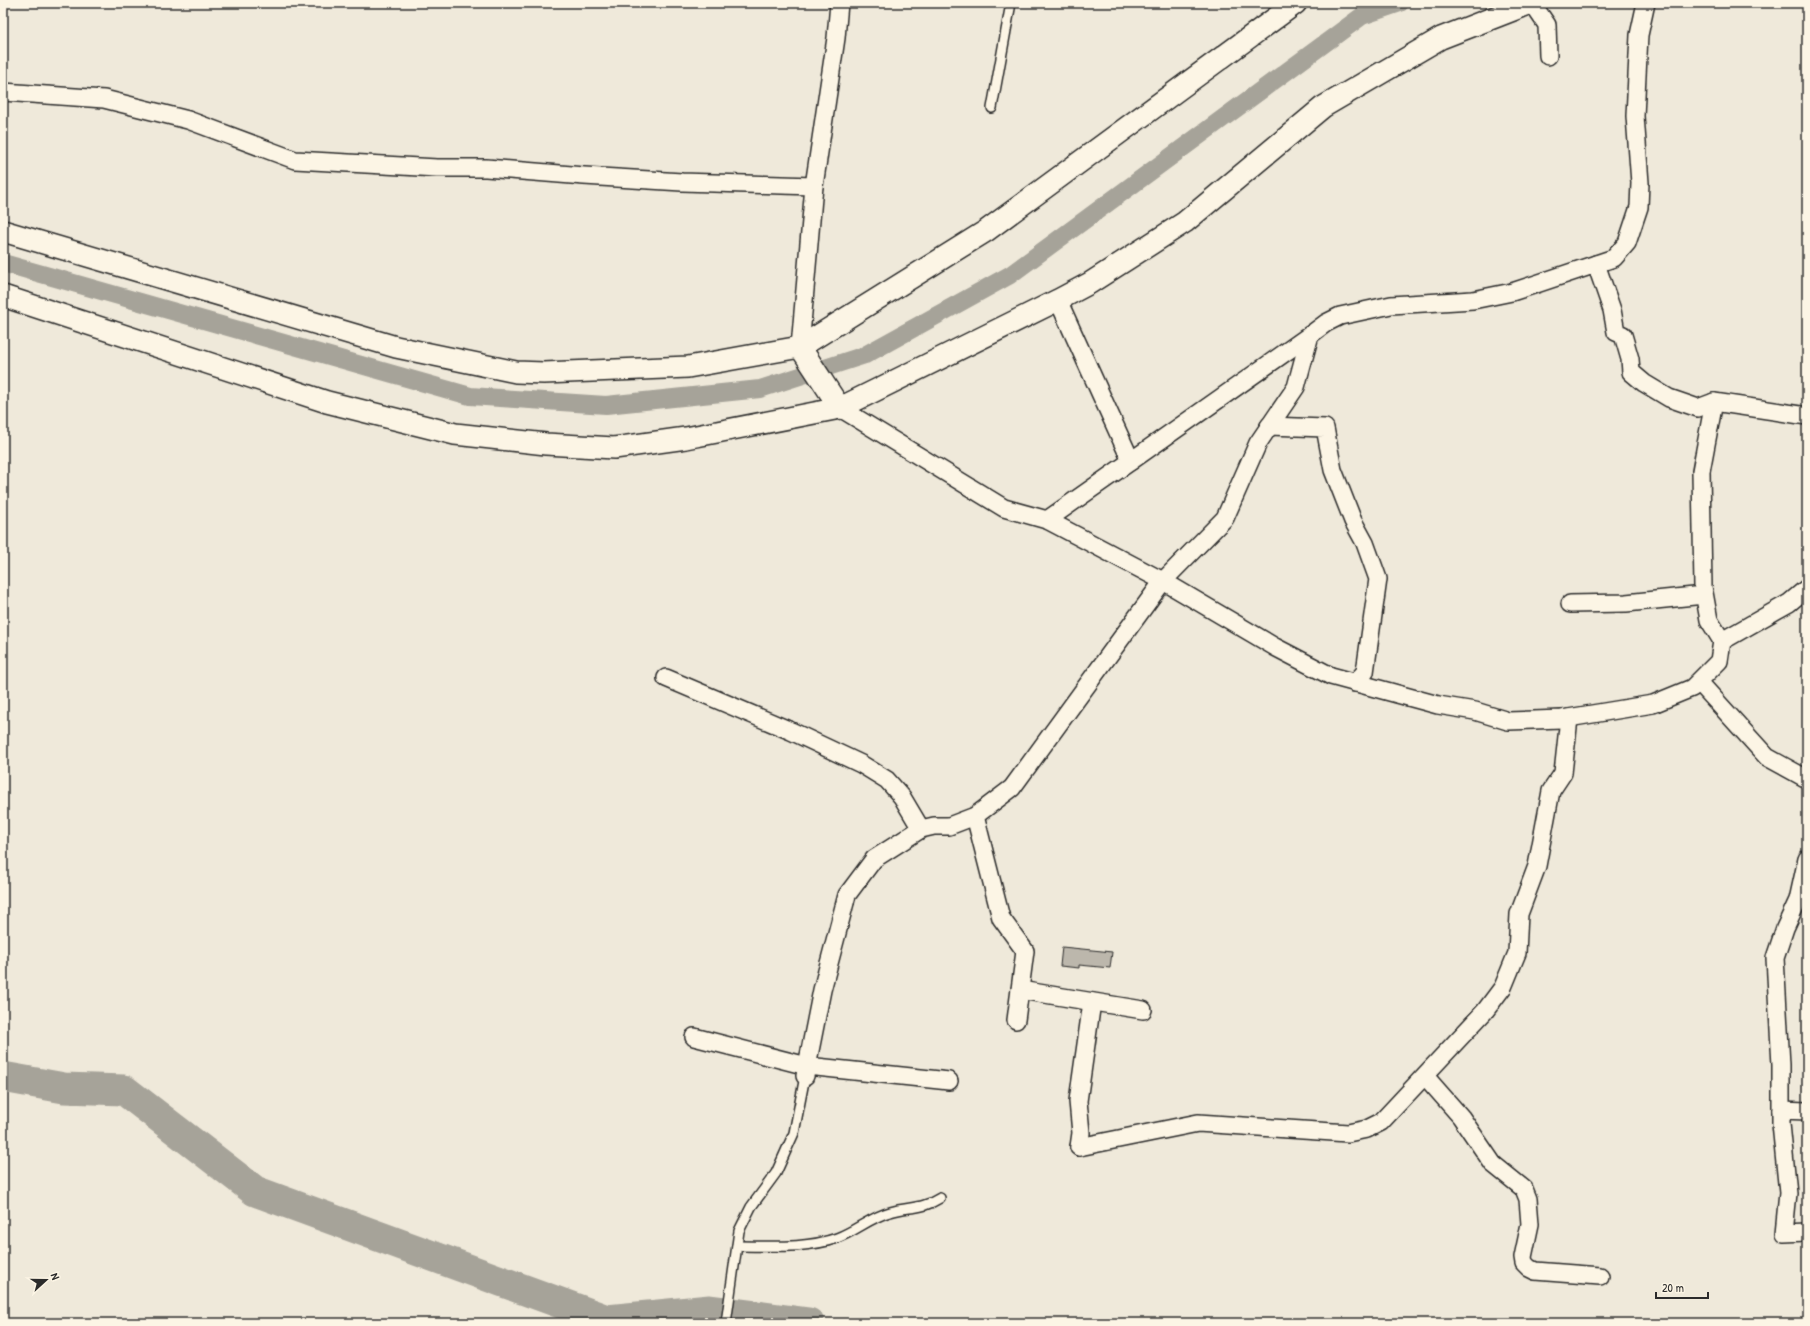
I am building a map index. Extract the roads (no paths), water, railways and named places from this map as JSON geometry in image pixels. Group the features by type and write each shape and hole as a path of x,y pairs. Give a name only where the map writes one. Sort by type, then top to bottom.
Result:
{"street":[{"path":"839,3 836,38 814,186 804,354 840,408 1004,508 1047,520 1163,581 1275,647 1324,673 1355,683 1438,705 1475,711 1508,721 1569,718 1653,704 1692,688 1719,661 1722,641 1709,620 1704,596 1701,532 1701,471 1714,402"},
{"path":"3,231 396,347 516,372 544,374 688,367 804,354 986,230 1296,3"},
{"path":"3,296 328,402 455,434 546,444 614,448 702,435 840,408 1090,283 1185,222 1323,107 1441,38 1532,3 1547,25 1548,56"},
{"path":"1047,520 1326,323 1340,316 1391,305 1472,300 1499,295 1614,258 1627,243 1639,207 1640,183 1635,116 1639,35 1646,3"},
{"path":"3,92 104,99 188,120 295,160 437,168 486,168 682,182 814,186"},
{"path":"1596,264 1612,310 1616,332 1623,335 1625,341 1630,360 1630,372 1644,383 1669,398 1698,408 1714,402 1807,416"},
{"path":"1058,300 1131,461"},
{"path":"806,1071 822,990 847,895 874,859 920,830 934,826 948,826 975,816 1012,788 1163,581 1225,518 1258,443 1296,387 1310,335"},
{"path":"1269,426 1325,428 1333,470 1352,521 1365,544 1378,579 1365,672 1355,683"},
{"path":"1722,641 1788,603 1807,588"},
{"path":"1570,604 1626,603 1704,596"},
{"path":"666,678 791,731 861,764 887,780 902,797 920,830"},
{"path":"1699,682 1767,757 1807,779"},
{"path":"1092,1002 1078,1101 1081,1133 1079,1147 1198,1123 1348,1133 1367,1129 1382,1122 1485,1011 1503,987 1517,953 1519,914 1537,866 1551,791 1563,773 1569,718"},
{"path":"975,816 1001,918 1025,951 1016,1020"},
{"path":"1807,859 1798,900 1785,928 1775,958 1781,1065 1781,1124 1788,1193 1784,1233 1807,1232"},
{"path":"1020,990 1143,1010"},
{"path":"694,1037 806,1071 949,1081"},
{"path":"1424,1076 1461,1117 1493,1164 1524,1189 1528,1199 1530,1224 1523,1256 1524,1263 1535,1271 1600,1276"},
{"path":"1781,1110 1807,1111"}],"lane":[{"path":"992,108 1011,3"},
{"path":"726,1323 739,1231 751,1207 776,1173 794,1134 806,1071"},
{"path":"737,1246 798,1246 831,1239 890,1212 922,1207 940,1198"}],"waterway":[{"path":"3,263 470,396 606,405 760,389 865,355 1010,275 1362,16 1400,3"},
{"path":"3,1077 64,1088 124,1090 255,1191 607,1320 710,1310 809,1323"}]}
